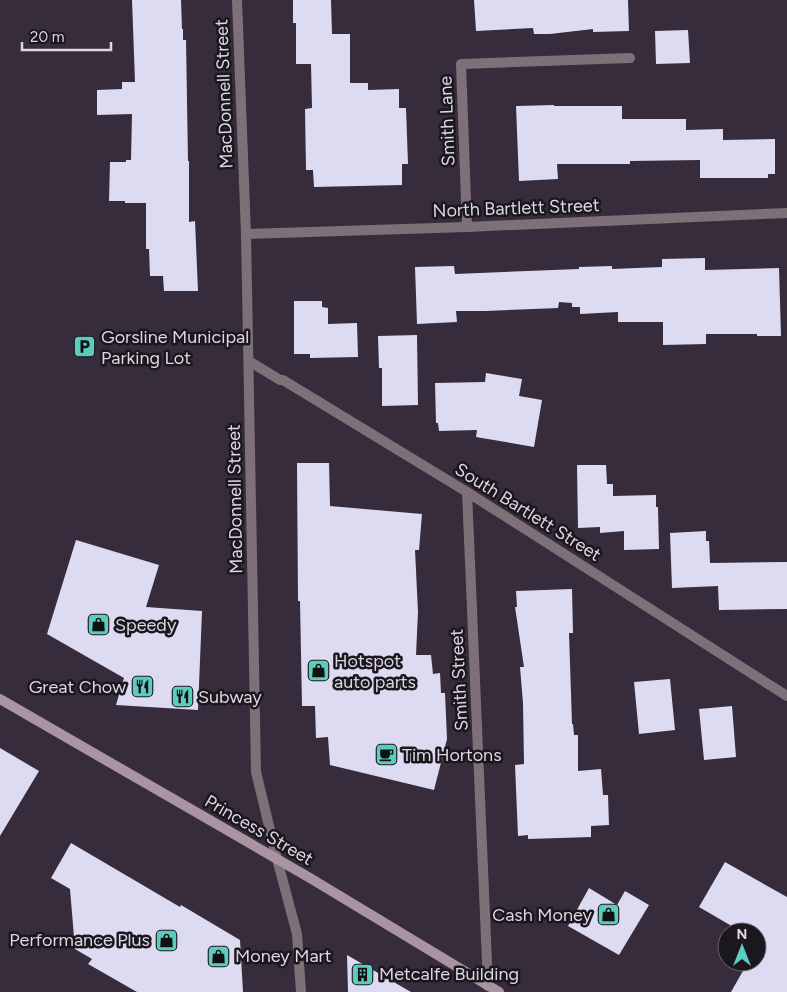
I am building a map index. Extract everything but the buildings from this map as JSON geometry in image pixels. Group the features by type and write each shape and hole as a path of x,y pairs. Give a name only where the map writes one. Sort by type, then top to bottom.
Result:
{"main road":[{"name":"Princess Street","path":"0,699 277,859 499,992"}],"street":[{"name":"MacDonnell Street","path":"237,0 246,234 256,772 296,934 301,992"},
{"name":"Smith Lane","path":"467,227 461,64 630,58"},
{"name":"North Bartlett Street","path":"246,234 467,227 787,213"},
{"name":"South Bartlett Street","path":"249,361 467,492 787,696"},
{"name":"Smith Street","path":"467,492 488,986"}],"place":[{"name":"Gorsline Municipal Parking Lot","path":"85,347"},
{"name":"Speedy","path":"99,625"},
{"name":"Hotspot auto parts","path":"318,671"},
{"name":"Great Chow","path":"142,687"},
{"name":"Subway","path":"182,697"},
{"name":"Tim Hortons","path":"386,755"},
{"name":"Cash Money","path":"608,915"},
{"name":"Performance Plus","path":"166,940"},
{"name":"Money Mart","path":"219,956"},
{"name":"Metcalfe Building","path":"363,974"}]}
